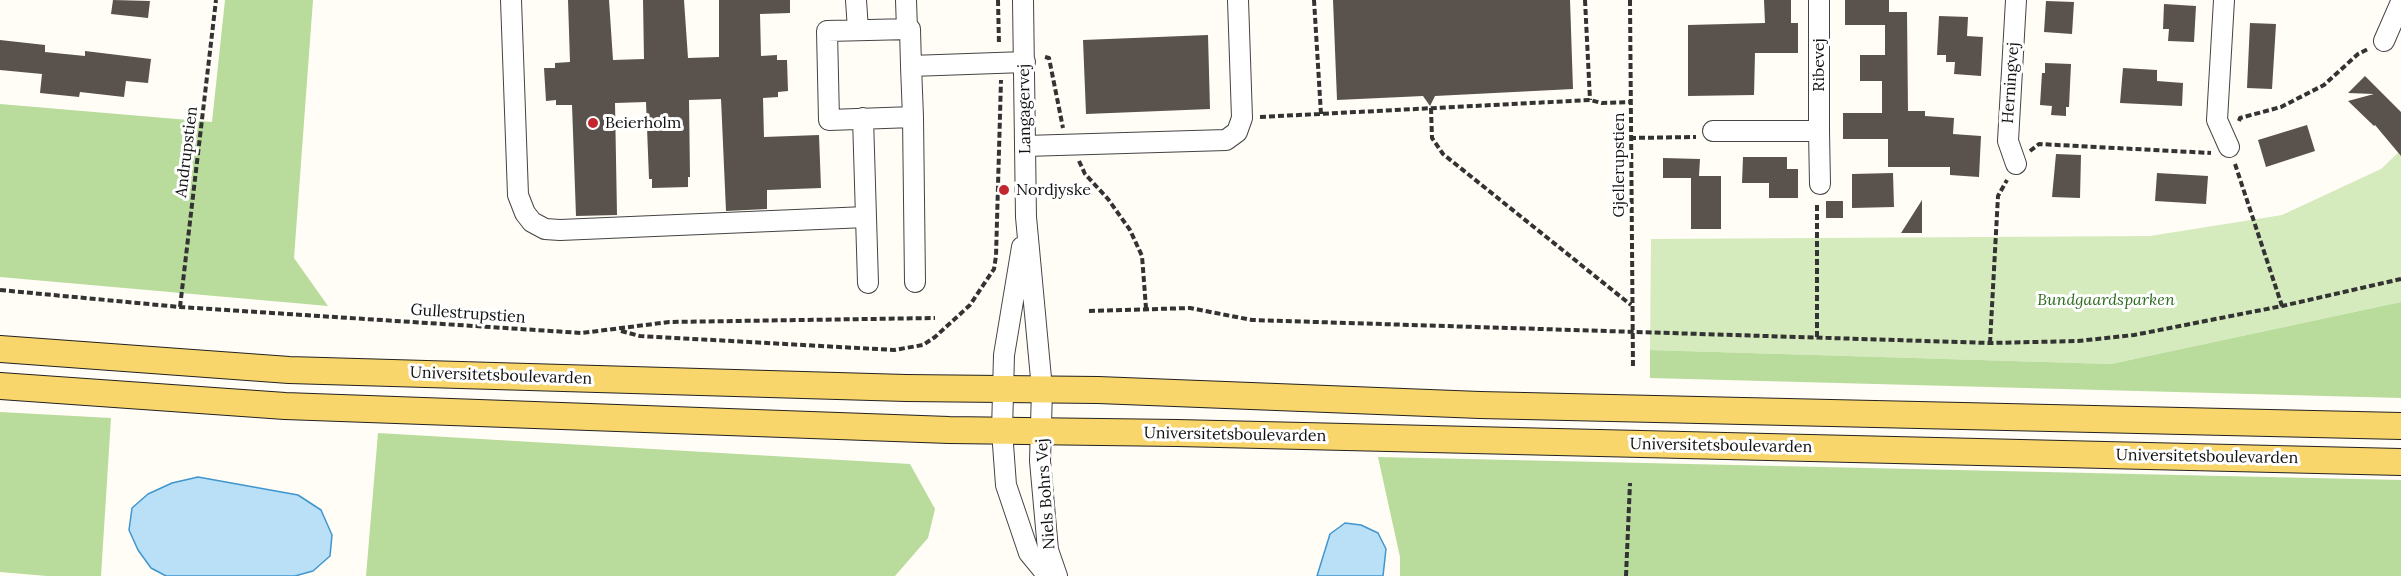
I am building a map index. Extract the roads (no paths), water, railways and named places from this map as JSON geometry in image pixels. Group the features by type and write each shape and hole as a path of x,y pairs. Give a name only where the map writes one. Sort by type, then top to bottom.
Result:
{"main road":[{"name":"Universitetsboulevarden","path":"0,349 289,370 906,388 1003,411"},
{"path":"0,387 285,406 1003,411 1480,405 2401,426"},
{"path":"1003,411 1042,410"},
{"name":"Universitetsboulevarden","path":"1042,410 2401,462"}],"street":[{"path":"511,0 519,195 525,213 532,222 545,229 560,230 866,217"},
{"path":"856,0 858,30"},
{"path":"906,0 912,66 915,282"},
{"name":"Langagervej","path":"1023,0 1026,217 1042,410"},
{"path":"1025,146 1226,140 1237,132 1242,118 1238,0"},
{"name":"Ribevej","path":"1819,0 1820,184"},
{"name":"Herningvej","path":"2016,0 2008,141 2016,164"},
{"path":"2224,0 2217,120 2229,147"},
{"path":"2384,40 2401,2"},
{"path":"907,28 827,31 830,120 913,117"},
{"path":"912,66 1024,62"},
{"path":"863,118 868,283"},
{"path":"1713,131 1820,131"},
{"name":"Langagervej","path":"1003,411 1004,356 1026,217"},
{"name":"Niels Bohrs Vej","path":"1042,410 1040,461 1048,550 1057,576"},
{"name":"Niels Bohrs Vej","path":"1003,411 1006,485 1029,553 1048,576"}],"water":[{"path":"198,477 298,495 321,510 332,535 330,556 313,571 295,576 166,576 151,568 138,550 129,530 132,508 148,494 172,483"},
{"path":"1345,523 1361,525 1378,533 1386,549 1383,576 1317,576 1330,534"}],"place":[{"name":"Beierholm","path":"593,123"},
{"name":"Nordjyske","path":"1004,190"}],"park label":[{"name":"Bundgaardsparken","path":"2106,300"}]}
